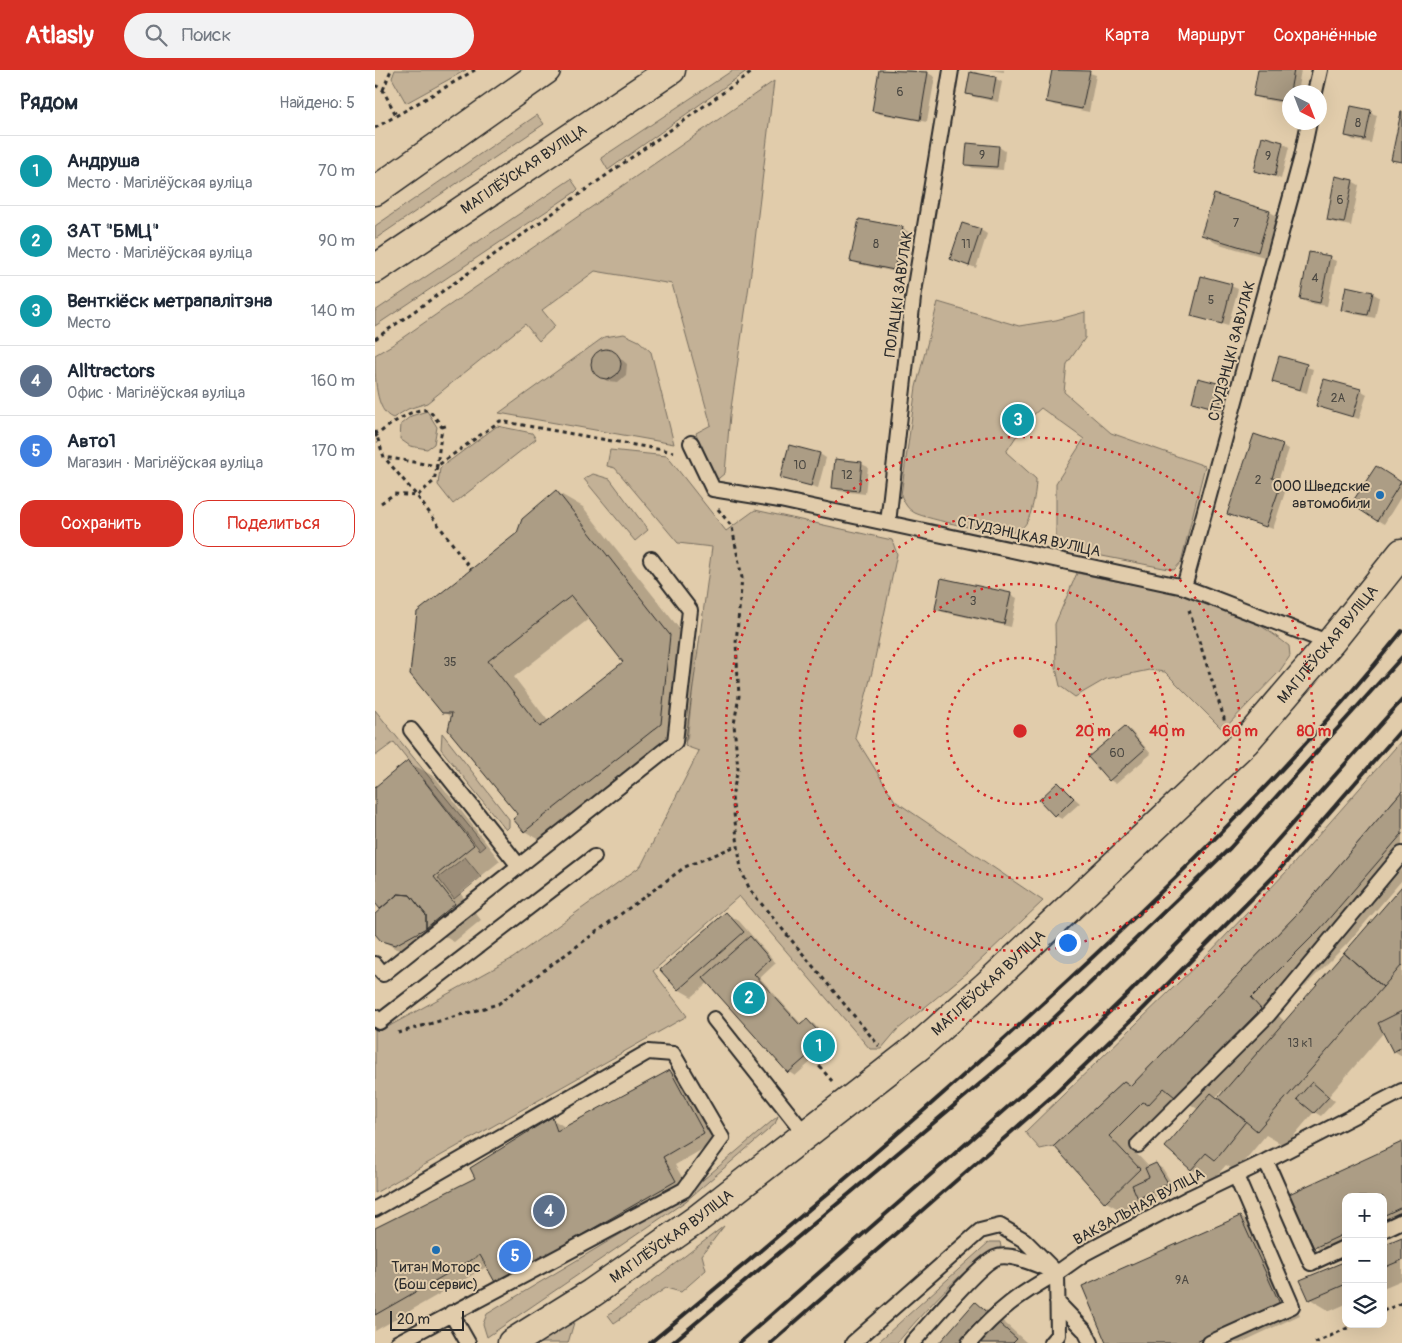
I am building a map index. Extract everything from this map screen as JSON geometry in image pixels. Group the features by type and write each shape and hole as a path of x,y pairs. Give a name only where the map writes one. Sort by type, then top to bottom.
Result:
{"street":[{"path":"375,191 546,70"},
{"name":"МАГІЛЁЎСКАЯ ВУЛІЦА","path":"375,269 671,70"},
{"name":"МАГІЛЁЎСКАЯ ВУЛІЦА","path":"512,1343 592,1293 696,1220 918,1047 986,986 1246,741 1330,643 1402,553"}],"lane":[{"name":"ПОЛАЦКІ ЗАВУЛАК","path":"887,523 913,298 951,70"},
{"path":"1316,85 1319,70"},
{"name":"СТУДЭНЦКІ ЗАВУЛАК","path":"1184,587 1302,156 1307,130"},
{"name":"СТУДЭНЦКАЯ ВУЛІЦА","path":"691,443 713,489 780,500 1184,587 1330,643"},
{"path":"375,964 383,974 675,742 690,610 651,559"},
{"path":"411,730 519,866"},
{"path":"1138,1145 1268,1015 1402,854"},
{"path":"375,1017 379,1022 594,857"},
{"path":"714,1019 805,1134"},
{"path":"375,1210 648,1052 673,1054 722,1138 684,1190 397,1343"},
{"name":"ВАКЗАЛЬНАЯ ВУЛІЦА","path":"969,1343 992,1317 1017,1296 1057,1273 1085,1253 1191,1197 1402,1093"},
{"path":"1266,1161 1311,1263 1342,1249"},
{"path":"1210,1343 1292,1306 1236,1176"},
{"path":"1387,1228 1402,1221"},
{"path":"853,1343 980,1231 1000,1226 1024,1240 1057,1273 1058,1335 1051,1343"},
{"path":"912,1343 978,1272 995,1258 1013,1257 1057,1273"},
{"path":"1057,1302 1085,1331 1091,1343"},
{"path":"451,1313 468,1343"}],"path":[{"path":"383,90 391,70"},
{"path":"375,128 475,70"},
{"path":"375,339 755,70"},
{"path":"375,85 383,90 396,115"},
{"path":"381,504 394,494 417,496 435,481 442,427 429,410 424,409 408,413 376,434 384,458 417,496 471,569"},
{"path":"384,458 437,466 500,421 675,452 677,457"},
{"path":"442,427 449,425"},
{"path":"715,505 732,527 742,578 736,643 739,696 734,724 738,769 732,797 736,846 741,870 750,890 881,1049"},
{"path":"1184,587 1189,610 1224,718 1224,727"},
{"path":"394,1034 498,1004 685,867 736,846"},
{"path":"814,1060 835,1084"},
{"path":"1387,1310 1402,1303"},
{"path":"1315,1343 1347,1328"}],"shaded area":[{"path":"395,70 466,70 406,103 392,78"},
{"path":"733,70 748,70 608,170 601,158"},
{"path":"774,81 752,265 730,415 725,473 713,483 696,433 711,425 672,284 595,271 542,310 555,326 539,341 525,324 427,403 408,409 393,418 387,414 379,401 377,392 375,355"},
{"path":"537,115 544,124 375,239 375,226"},
{"path":"571,179 578,189 575,192 375,326 375,311"},
{"path":"938,302 1019,326 1056,320 1085,312 1085,338 1067,364 1064,392 1111,433 1205,466 1181,562 1174,570 1066,549 1056,541 1056,483 1084,439 1041,408 1031,417 1023,411 1013,410 1008,418 1021,429 1006,452 1036,479 1029,518 1022,528 1009,533 976,529 922,516 908,507 901,495 916,387"},
{"path":"624,334 639,341 651,352 674,444 499,413 604,337"},
{"path":"427,411 437,427 434,444 427,449 410,446 400,439 401,424 411,416"},
{"path":"497,426 532,433 536,439 453,504 438,485 440,468"},
{"path":"610,450 667,456 726,531 755,510 892,540 897,554 872,672 855,737 895,801 1043,901 968,972 897,1030 881,1049 870,1049 739,896 653,971 687,1016 375,1193 375,1027 384,1029 513,958 641,866 699,751 685,746 712,547 678,543 615,468 607,466"},
{"path":"593,474 610,479 648,530 635,541 584,479"},
{"path":"1077,573 1174,593 1230,610 1261,626 1289,646 1290,656 1279,672 1223,730 1165,672 1149,670 1106,679 1075,697 1060,686 1056,668 1055,624"},
{"path":"375,710 485,846 480,850 394,742 375,756"},
{"path":"442,733 509,819 509,827 506,830 441,749"},
{"path":"1402,740 1402,791 1299,912 1131,1086 1124,1081 1054,1146 1040,1149 1025,1132 1210,952 1288,870"},
{"path":"465,857 481,877 454,899 438,878"},
{"path":"778,1116 775,1124 686,1201 487,1337 483,1324 487,1314 684,1196"},
{"path":"724,1226 702,1255 706,1270 681,1292 666,1288 614,1323 608,1315"},
{"path":"989,1242 1000,1242 1001,1247 988,1254 960,1276 897,1343 877,1343"},
{"path":"575,1319 568,1343 538,1343"}],"building":[{"path":"879,70 928,72 920,120 872,111"},
{"path":"1052,70 1090,71 1082,109 1046,102"},
{"path":"1258,70 1294,70 1291,85 1282,85 1282,101 1253,96"},
{"path":"970,72 996,77 992,99 966,94"},
{"path":"1351,106 1371,110 1365,140 1345,136"},
{"path":"1402,112 1402,162 1391,160"},
{"path":"1262,136 1283,142 1275,176 1254,171"},
{"path":"967,143 999,146 997,167 965,165"},
{"path":"1335,176 1353,180 1344,223 1327,220"},
{"path":"1214,194 1270,211 1258,252 1201,235"},
{"path":"859,219 903,227 894,270 850,261"},
{"path":"962,223 981,229 969,266 950,259"},
{"path":"1309,252 1330,256 1320,303 1300,299"},
{"path":"1201,276 1232,284 1222,324 1191,316"},
{"path":"1346,286 1373,292 1368,315 1341,310"},
{"path":"606,349 612,350 620,358 620,370 612,378 606,379 600,378 592,370 591,364 592,358 600,350"},
{"path":"1279,356 1307,364 1300,390 1272,382"},
{"path":"1198,378 1225,385 1218,409 1192,402"},
{"path":"1324,379 1361,389 1353,417 1316,406"},
{"path":"1013,410 1023,411 1028,417 1026,424 1019,427 1008,419"},
{"path":"1254,434 1283,444 1272,478 1282,481 1266,527 1227,514"},
{"path":"789,445 820,453 811,486 780,478"},
{"path":"835,459 862,462 859,491 832,488"},
{"path":"1376,466 1401,482 1377,521 1351,504"},
{"path":"556,490 670,635 661,724 524,832 513,819 518,815 448,730 452,713 442,713 410,674 417,612 517,533 522,519","holes":["571,596 623,662 540,727 488,661"]},
{"path":"941,578 1011,593 1004,624 935,609"},
{"path":"1125,726 1145,749 1109,781 1088,757"},
{"path":"408,760 474,845 434,877 455,904 426,928 426,915 410,895 398,894 380,909 375,903 375,787"},
{"path":"1058,782 1074,798 1055,817 1039,800"},
{"path":"1402,791 1402,834 1320,929 1251,998 1261,1009 1175,1097 1164,1088 1148,1105 1143,1102 1109,1136 1140,1169 1105,1203 1054,1146 1124,1081 1131,1086 1299,912"},
{"path":"1402,886 1402,965 1383,987 1344,953"},
{"path":"398,894 410,895 426,915 426,928 395,945 381,941 375,934 375,914"},
{"path":"726,912 744,932 678,990 660,970"},
{"path":"750,936 770,959 754,974 800,1025 807,1019 826,1040 788,1073 703,978"},
{"path":"1344,953 1383,987 1257,1131 1218,1098"},
{"path":"1402,1011 1402,1047 1393,1052 1378,1023"},
{"path":"670,1070 704,1133 663,1157 676,1181 496,1284 480,1255 375,1315 375,1228 475,1178 470,1168 552,1117 557,1131"},
{"path":"1312,1082 1329,1097 1314,1113 1297,1099"},
{"path":"1211,1093 1246,1121 1215,1160 1206,1153 1191,1170 1165,1147"},
{"path":"1402,1142 1402,1207 1387,1214 1387,1193 1342,1193 1342,1235 1314,1248 1289,1194"},
{"path":"1156,1163 1168,1183 1138,1199 1132,1185 1149,1177 1145,1168"},
{"path":"1240,1216 1280,1304 1194,1343 1106,1343 1082,1286"},
{"path":"1402,1237 1402,1260 1387,1266 1387,1243"},
{"path":"1342,1263 1342,1286 1309,1300 1300,1280"},
{"path":"975,1302 1017,1339 1013,1343 939,1343"}],"railway":[{"path":"650,1343 887,1143 1116,935 1228,825 1300,750 1402,631"},
{"path":"672,1343 1026,1045 1230,848 1402,657"},
{"path":"739,1343 1044,1075 1129,993 1258,862 1402,700"},
{"path":"771,1343 1057,1092 1142,1010 1275,875 1402,729"}],"place":[{"name":"Венткіёск метрапалітэна","path":"1018,420"},
{"name":"ООО Шведские автомобили","path":"1380,495"},
{"name":"ЗАТ \"БМЦ\"","path":"749,998"},
{"name":"Андруша","path":"819,1046"},
{"name":"Alltractors","path":"549,1211"},
{"name":"Титан Моторс (Бош сервис)","path":"436,1250"},
{"name":"Авто1","path":"515,1256"}]}
